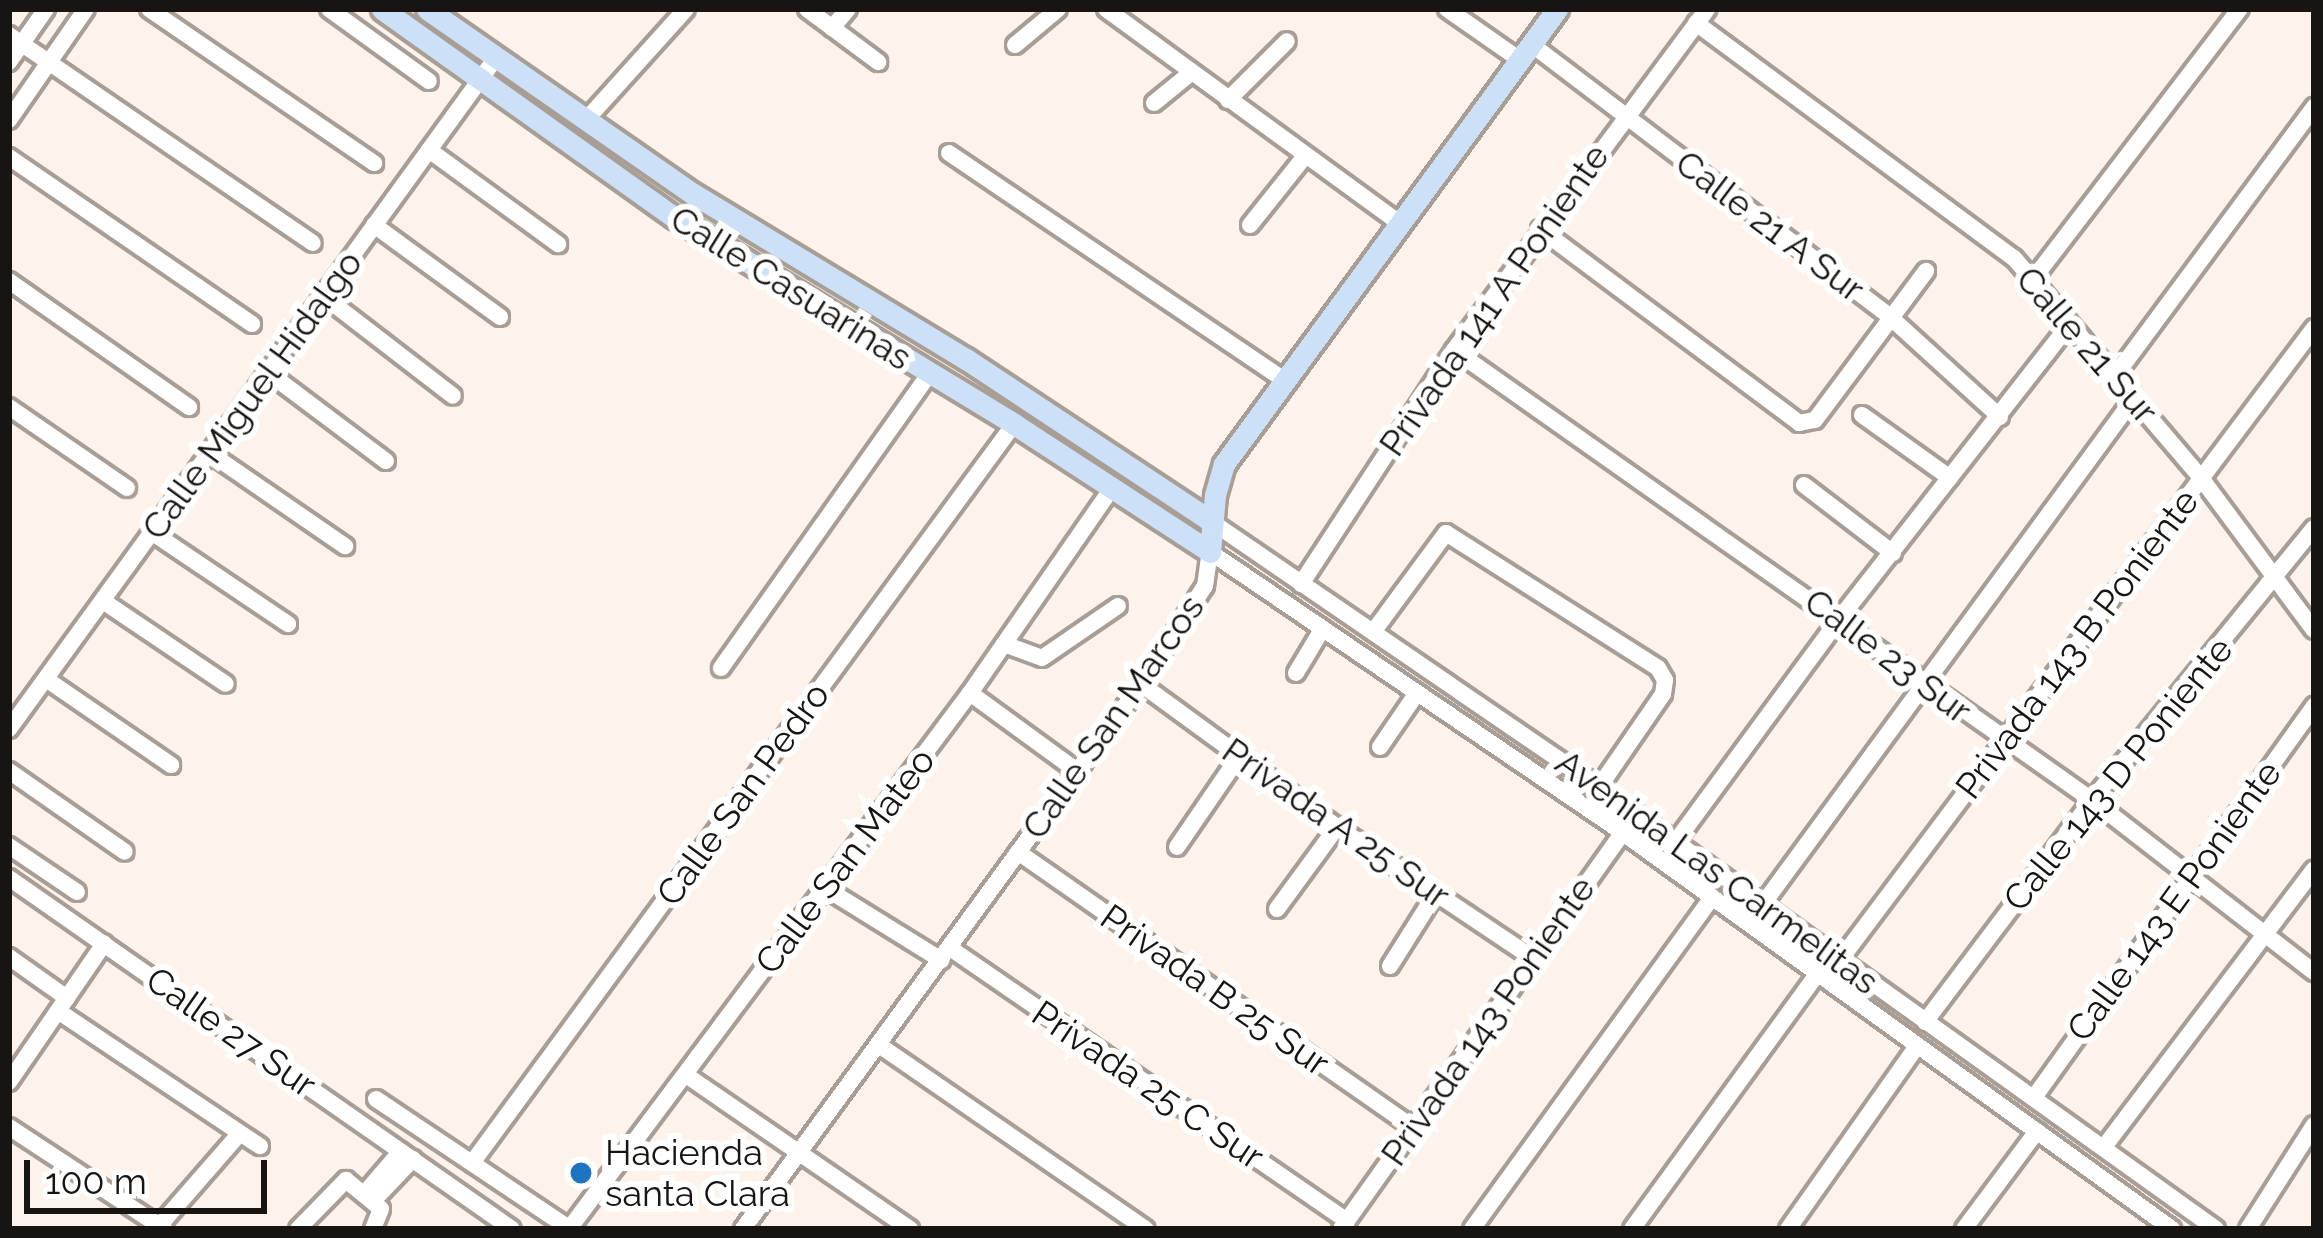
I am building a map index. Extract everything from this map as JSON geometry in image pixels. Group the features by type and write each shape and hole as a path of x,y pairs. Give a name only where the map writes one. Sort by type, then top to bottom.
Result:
{"main road":[{"name":"Calle Casuarinas","path":"382,9 674,217 1014,424 1210,552"},
{"name":"Calle Casuarinas","path":"428,9 695,195 966,359 1212,522"},
{"name":"Calle San Marcos","path":"1210,552 1224,464 1557,9"}],"street":[{"path":"9,62 15,39 46,9"},
{"path":"9,120 86,9"},
{"path":"149,9 374,163"},
{"path":"329,9 429,81"},
{"path":"586,119 686,9"},
{"path":"807,9 878,62"},
{"path":"832,28 848,9"},
{"path":"1016,45 1058,9"},
{"name":"Calle 21 A Sur","path":"1448,9 1624,115 1889,316 2000,417"},
{"path":"2034,278 2240,9"},
{"path":"1110,10 1398,222"},
{"name":"Calle 21 Sur","path":"1702,16 2034,278 2201,478 2314,630"},
{"name":"Privada 141 A Poniente","path":"1301,584 1454,350 1624,115 1702,16"},
{"path":"15,39 313,243"},
{"path":"1228,100 1287,41"},
{"name":"Calle Miguel Hidalgo","path":"9,729 494,59"},
{"path":"1154,104 1192,72"},
{"path":"2115,376 2314,107"},
{"path":"429,150 558,244"},
{"path":"950,153 1284,380"},
{"path":"1250,225 1305,156"},
{"path":"9,157 252,323"},
{"path":"374,225 500,317"},
{"path":"1540,229 1799,423 1808,424 1926,272"},
{"path":"9,281 189,407"},
{"path":"322,296 453,396"},
{"path":"1662,861 1840,618 2070,324"},
{"name":"Privada 143 B Poniente","path":"1840,960 2314,328"},
{"name":"Calle 23 Sur","path":"1454,350 2092,800 2189,880 2314,972"},
{"path":"266,371 386,461"},
{"path":"722,668 929,374"},
{"path":"1763,904 2134,398"},
{"path":"9,407 127,488"},
{"path":"1862,415 1950,478"},
{"name":"Calle San Pedro","path":"472,1163 1014,424"},
{"path":"211,454 345,545"},
{"path":"1804,485 1893,553"},
{"name":"Calle San Mateo","path":"570,1229 970,693 1112,488"},
{"name":"Avenida Las Carmelitas","path":"1212,522 1599,787 2216,1229"},
{"name":"Calle 143 D Poniente","path":"1924,1022 2092,800 2314,528"},
{"path":"153,533 287,624"},
{"path":"1373,632 1446,533 1658,668 1665,680 1663,694 1599,787"},
{"name":"Avenida Las Carmelitas","path":"1210,552 1623,833 2173,1229"},
{"name":"Calle San Marcos","path":"743,1229 1141,684 1204,586 1210,552"},
{"path":"103,601 226,684"},
{"path":"1004,644 1042,658 1118,606"},
{"path":"1296,673 1324,628"},
{"path":"46,679 171,764"},
{"name":"Privada A 25 Sur","path":"1141,684 1238,758 1533,958"},
{"path":"970,693 1077,771"},
{"path":"1380,747 1417,693"},
{"name":"Calle 143 E Poniente","path":"2035,1096 2314,706"},
{"path":"1178,847 1238,758"},
{"path":"9,771 124,852"},
{"name":"Privada 143 Poniente","path":"1344,1225 1634,813"},
{"path":"1277,909 1337,827"},
{"path":"9,846 77,892"},
{"name":"Privada B 25 Sur","path":"1018,852 1412,1129"},
{"path":"2104,1147 2314,869"},
{"name":"Calle 27 Sur","path":"9,878 512,1229"},
{"name":"Privada 25 C Sur","path":"825,889 945,954 1344,1225"},
{"path":"1390,966 1436,893"},
{"path":"1472,1229 1712,897"},
{"path":"11,1076 104,944"},
{"path":"9,957 63,1005 260,1146"},
{"path":"1632,1229 1817,974"},
{"path":"879,1045 1146,1229"},
{"path":"1787,1229 1917,1046"},
{"path":"686,1075 910,1229"},
{"path":"376,1099 570,1229"},
{"path":"2248,1229 2314,1125"},
{"path":"9,1127 161,1227 240,1133"},
{"path":"1964,1229 2037,1131"},
{"path":"369,1197 407,1155"},
{"path":"298,1229 341,1181 351,1181 383,1215 374,1229"}],"place":[{"name":"Hacienda santa Clara","path":"581,1173"}]}
